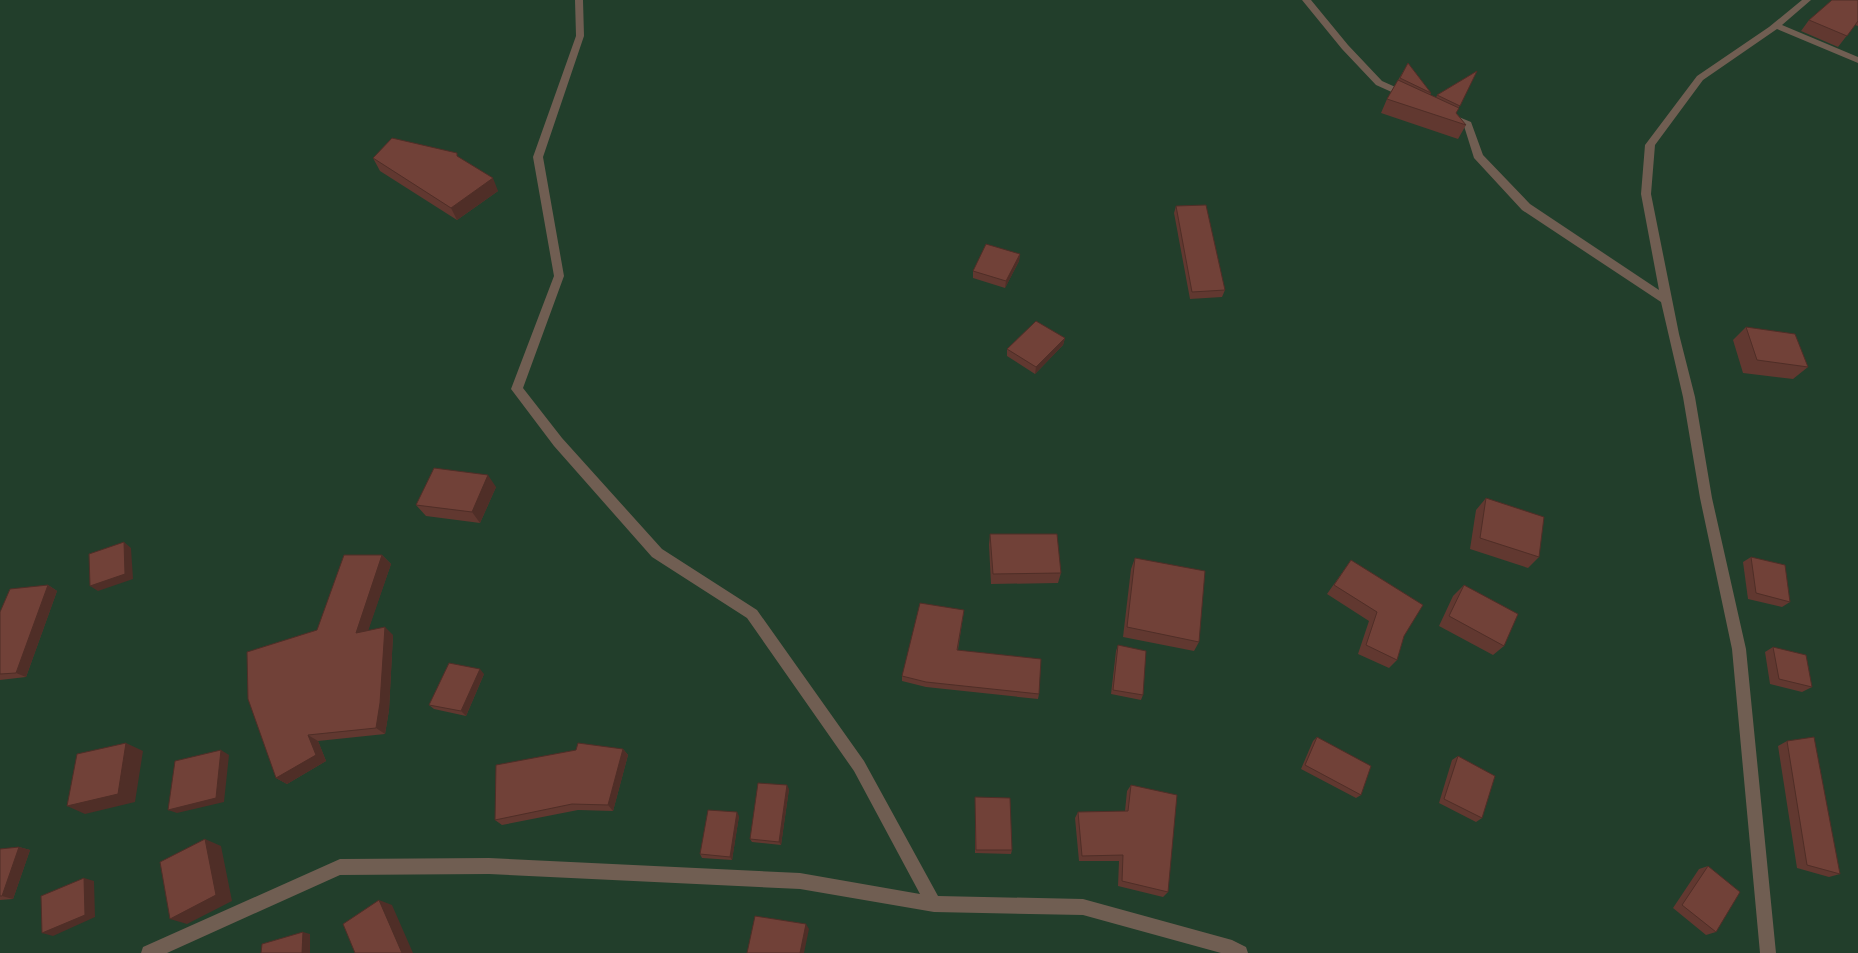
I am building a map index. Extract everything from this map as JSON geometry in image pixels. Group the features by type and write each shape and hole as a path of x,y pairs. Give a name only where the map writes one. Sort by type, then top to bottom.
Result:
{"street":[{"path":"579,0 580,36 538,157 559,276 517,390 558,442 657,553 752,614 859,766 934,904"},
{"path":"1306,0 1345,47 1379,83 1414,99"},
{"path":"1768,953 1739,648 1706,498 1689,397 1666,300 1646,194 1650,145 1700,78 1776,26 1807,0"},
{"path":"1776,26 1858,60"},
{"path":"1441,112 1468,124 1478,156 1526,207 1666,300"},
{"path":"149,953 340,867 489,866 800,881 934,904 1083,907 1170,929 1232,948 1240,953"}],"green space":[{"path":"0,0 1858,0 1858,953 0,953"}],"building":[{"path":"1832,0 1858,0 1858,21 1847,36 1809,20"},
{"path":"1408,63 1431,93 1400,78"},
{"path":"1477,71 1460,106 1437,95"},
{"path":"1398,80 1459,108 1456,113 1466,125 1387,99"},
{"path":"392,138 457,153 457,156 493,178 451,208 373,158"},
{"path":"1206,205 1225,290 1192,292 1176,206"},
{"path":"986,244 1020,254 1006,281 973,271"},
{"path":"1036,321 1065,338 1036,367 1007,349"},
{"path":"1746,327 1795,334 1808,367 1757,360"},
{"path":"434,468 488,475 472,512 416,505"},
{"path":"1486,498 1544,517 1539,557 1480,538"},
{"path":"990,534 1057,534 1061,573 993,574"},
{"path":"124,542 125,574 90,586 89,554"},
{"path":"344,555 382,555 356,633 385,627 380,703 376,728 308,735 316,755 276,778 248,699 247,652 317,630"},
{"path":"1751,557 1785,565 1790,602 1756,593"},
{"path":"1135,558 1205,571 1199,642 1127,627"},
{"path":"1351,560 1423,605 1404,636 1397,660 1366,645 1377,612 1334,585"},
{"path":"48,585 16,673 0,674 0,612 10,589"},
{"path":"1464,585 1518,614 1504,646 1449,616"},
{"path":"920,603 964,610 957,650 1041,659 1039,694 926,682 902,676"},
{"path":"1118,645 1146,651 1143,695 1113,690"},
{"path":"1773,647 1806,655 1812,687 1779,679"},
{"path":"449,663 480,669 461,711 429,705"},
{"path":"1317,737 1371,766 1361,795 1305,765"},
{"path":"1814,737 1840,874 1807,865 1787,741"},
{"path":"126,743 118,794 67,806 77,754"},
{"path":"578,743 623,749 608,805 572,804 495,820 496,765 576,750"},
{"path":"221,750 216,798 168,810 175,761"},
{"path":"1458,756 1495,776 1482,818 1444,799"},
{"path":"758,783 787,785 779,842 750,839"},
{"path":"1131,785 1177,795 1168,892 1122,881 1123,855 1082,856 1078,812 1128,811"},
{"path":"975,797 1010,798 1012,850 976,850"},
{"path":"708,810 737,812 730,857 700,854"},
{"path":"205,839 216,895 170,919 160,862"},
{"path":"19,847 2,896 0,896 0,849"},
{"path":"1708,866 1740,892 1716,932 1682,905"},
{"path":"84,878 85,915 42,933 41,896"},
{"path":"379,900 402,953 355,953 343,924"},
{"path":"755,916 806,924 800,953 747,953"},
{"path":"303,932 302,953 261,953 262,944"}]}
